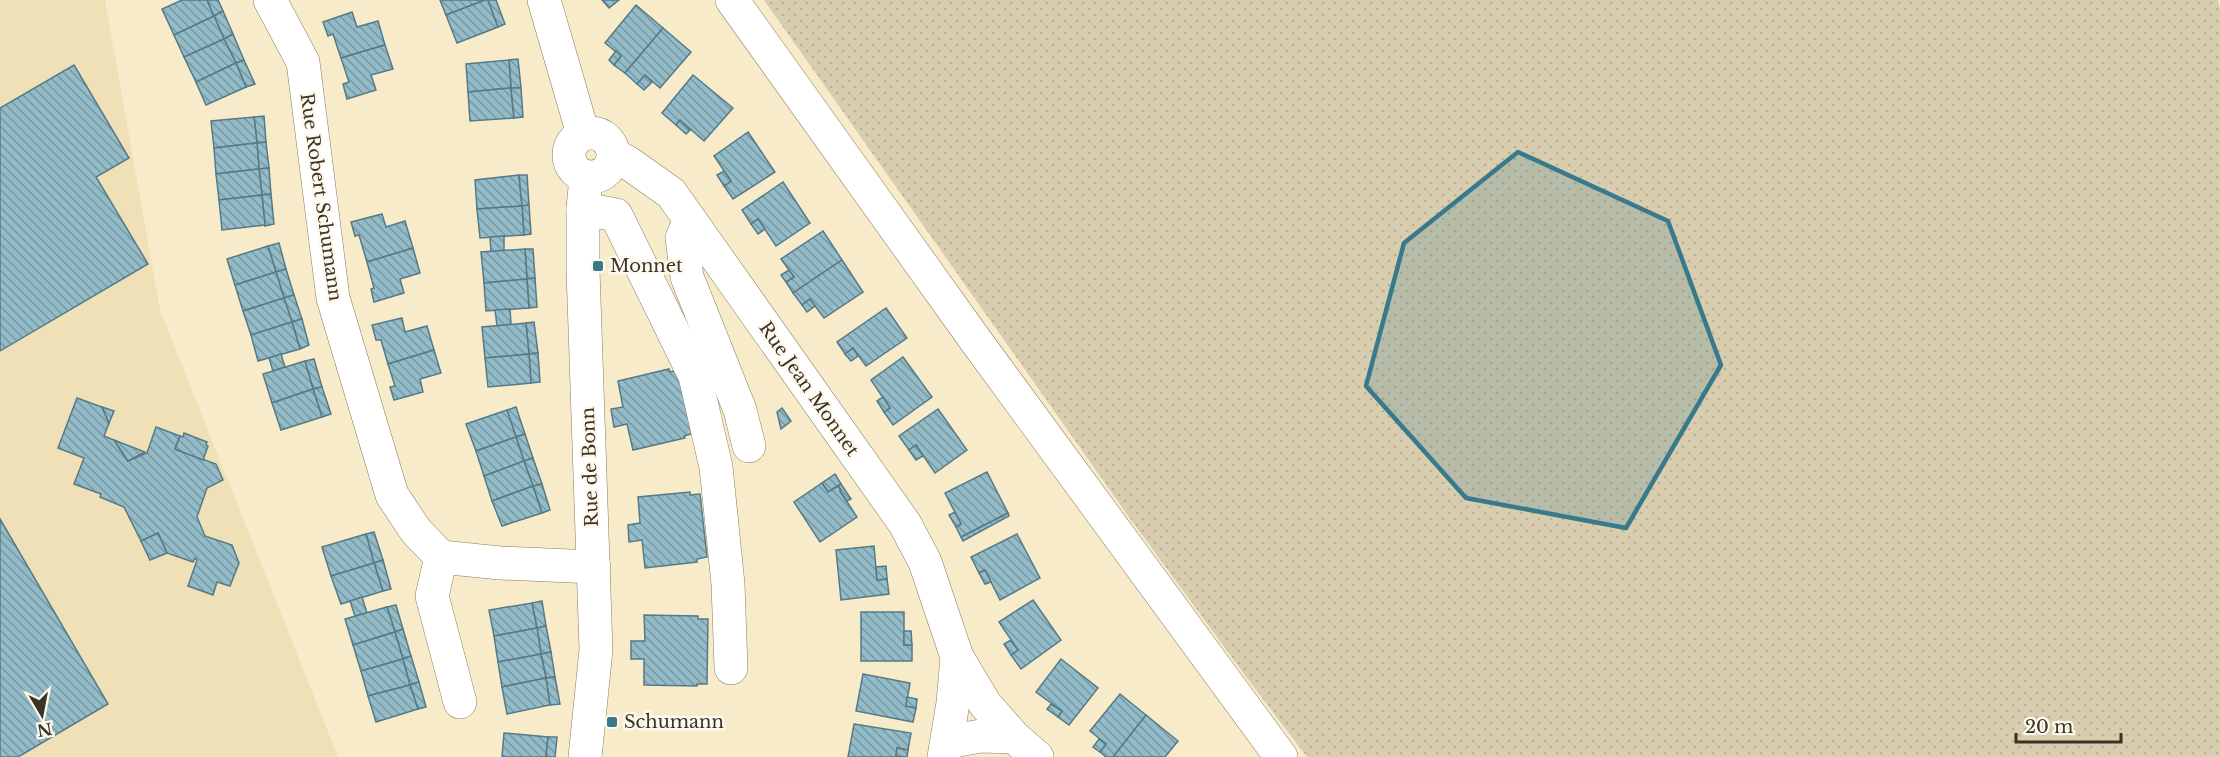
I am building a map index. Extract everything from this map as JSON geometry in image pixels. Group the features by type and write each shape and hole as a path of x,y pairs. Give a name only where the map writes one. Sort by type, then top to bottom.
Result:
{"street":[{"name":"Rue Robert Schumann","path":"270,0 303,62 333,298 392,495 416,531 441,557"},
{"path":"544,0 583,134"},
{"path":"732,0 976,341 1281,757"},
{"path":"598,133 604,136 613,148 614,155 610,168 605,172 599,176 586,177 574,169 569,156 572,143 583,134 598,133"},
{"name":"Rue Jean Monnet","path":"614,155 671,194 905,524 925,562 957,657 985,704 1025,747"},
{"name":"Rue de Bonn","path":"585,757 596,650 584,282 586,177"},
{"path":"584,209 616,215 695,376 716,467 728,584 731,668"},
{"path":"690,220 682,238 687,278 740,410 749,446"},
{"path":"460,702 432,596 441,557 500,563 594,567"},
{"name":"Rue Jean Monnet","path":"945,749 957,657"},
{"path":"945,749 981,736 1025,747"}],"highlighted area":[{"path":"1518,152 1668,221 1721,365 1626,528 1466,498 1366,386 1404,243"}],"shaded area":[{"path":"0,0 105,0 160,310 338,757 0,757"},
{"path":"764,0 2218,0 2220,10 2220,757 1307,757 1129,517"}],"building":[{"path":"182,0 207,0 214,16 174,35 162,9"},
{"path":"207,0 218,0 223,11 214,16"},
{"path":"440,0 485,0 446,15"},
{"path":"488,0 498,27 457,43 446,15"},
{"path":"488,0 496,0 505,24 498,27"},
{"path":"602,0 619,0 609,8"},
{"path":"636,5 663,28 625,73 614,65 621,56 605,43"},
{"path":"223,11 233,34 224,39 214,16"},
{"path":"352,12 357,27 378,21 385,45 341,58 333,34 328,36 323,22"},
{"path":"214,16 224,39 184,57 174,35"},
{"path":"663,28 691,52 660,88 645,75 637,84 625,73"},
{"path":"233,34 244,60 236,63 224,39"},
{"path":"224,39 236,63 196,82 184,57"},
{"path":"385,45 393,69 371,75 376,90 347,99 343,84 349,82 341,58"},
{"path":"616,51 621,56 614,65 609,60"},
{"path":"518,59 521,88 511,88 509,60"},
{"path":"244,60 255,84 246,87 236,63"},
{"path":"509,60 511,88 468,92 466,64"},
{"path":"236,63 246,87 206,105 196,82"},
{"path":"74,65 129,158 96,177 148,264 0,351 0,108"},
{"path":"645,75 652,82 644,90 637,84"},
{"path":"693,75 733,108 704,141 680,120 676,125 662,113"},
{"path":"511,88 514,118 470,121 468,92"},
{"path":"511,88 521,88 523,117 514,118"},
{"path":"264,116 266,142 257,143 254,117"},
{"path":"254,117 257,143 214,148 211,121"},
{"path":"680,120 690,130 686,134 676,125"},
{"path":"748,132 775,172 733,199 724,186 731,181 714,156"},
{"path":"266,142 269,168 259,169 257,143"},
{"path":"257,143 259,169 216,174 214,148"},
{"path":"269,168 271,194 262,195 259,169"},
{"path":"259,169 262,195 219,200 216,174"},
{"path":"724,171 731,181 724,186 717,175"},
{"path":"519,175 522,206 477,209 475,180"},
{"path":"519,175 527,175 529,205 522,206"},
{"path":"783,182 810,223 776,246 758,219 751,224 742,210"},
{"path":"271,194 274,224 265,226 262,195"},
{"path":"262,195 265,225 222,230 219,200"},
{"path":"529,205 531,234 524,235 522,206"},
{"path":"522,206 524,235 480,238 477,209"},
{"path":"382,214 386,227 405,221 413,248 367,262 359,235 355,236 351,222"},
{"path":"758,219 765,229 758,234 751,224"},
{"path":"823,231 842,260 793,293 786,282 794,277 781,259"},
{"path":"504,236 504,251 491,252 490,237"},
{"path":"279,243 286,269 276,272 268,246"},
{"path":"268,246 276,272 235,285 227,259"},
{"path":"413,248 420,273 400,279 404,293 374,302 371,289 374,288 367,262"},
{"path":"525,249 533,249 535,278 527,279"},
{"path":"525,249 527,279 484,283 481,252"},
{"path":"842,260 863,292 824,318 810,299 802,305 793,293"},
{"path":"286,269 294,295 284,298 276,272"},
{"path":"789,270 794,277 786,282 781,275"},
{"path":"276,272 284,298 243,311 235,285"},
{"path":"535,278 537,307 529,308 527,279"},
{"path":"527,279 529,308 486,311 484,283"},
{"path":"294,295 302,319 292,322 284,298"},
{"path":"284,298 292,322 251,335 243,311"},
{"path":"810,299 815,306 807,312 802,305"},
{"path":"886,308 907,338 866,366 853,348 845,354 837,342"},
{"path":"510,309 511,324 497,326 495,310"},
{"path":"402,318 405,332 427,326 434,350 388,364 381,340 376,340 372,325"},
{"path":"302,319 309,345 300,349 292,322"},
{"path":"292,322 300,349 258,361 251,335"},
{"path":"534,322 538,353 529,354 526,323"},
{"path":"526,323 529,354 485,358 482,327"},
{"path":"853,348 858,356 851,361 845,354"},
{"path":"434,350 441,373 420,379 423,392 394,400 390,387 395,386 388,364"},
{"path":"538,353 540,382 531,383 529,354"},
{"path":"281,354 285,367 273,371 269,358"},
{"path":"529,354 531,383 488,387 485,358"},
{"path":"903,357 932,397 893,425 884,412 890,408 871,380"},
{"path":"314,359 322,387 313,389 305,361"},
{"path":"305,361 313,389 272,403 263,374"},
{"path":"669,369 670,372 680,370 694,433 684,436 685,438 633,450 627,424 614,427 611,409 623,407 618,381"},
{"path":"322,387 331,414 322,417 313,389"},
{"path":"313,389 322,417 281,430 272,403"},
{"path":"883,397 890,408 884,412 877,401"},
{"path":"77,398 102,407 109,423 104,436 114,440 128,461 147,453 156,427 180,436 175,449 216,464 223,480 207,488 197,517 205,536 232,545 239,563 230,586 217,582 213,595 188,586 197,560 195,558 193,562 167,553 158,533 141,541 124,507 100,497 101,494 74,484 84,458 58,448"},
{"path":"102,407 114,411 109,423"},
{"path":"516,407 525,434 516,437 507,410"},
{"path":"782,408 791,421 781,429 777,412"},
{"path":"938,409 967,450 935,473 916,445 909,450 899,436"},
{"path":"507,410 516,437 476,451 466,424"},
{"path":"184,433 207,442 208,446 203,460 175,449 180,436 183,437"},
{"path":"525,434 533,458 524,461 516,437"},
{"path":"516,437 524,461 484,476 476,451"},
{"path":"114,440 145,452 128,461"},
{"path":"916,445 923,456 916,460 909,450"},
{"path":"533,458 542,484 533,486 524,461"},
{"path":"524,461 533,486 492,501 484,476"},
{"path":"987,472 1008,513 961,537 956,527 961,524 945,493"},
{"path":"835,474 841,484 828,492 822,483"},
{"path":"822,483 828,492 838,486 857,517 820,542 794,502"},
{"path":"542,484 550,510 542,513 533,486"},
{"path":"841,484 851,499 847,501 838,486"},
{"path":"533,486 542,513 502,526 492,501"},
{"path":"690,492 690,495 700,494 707,557 697,559 697,562 645,568 642,540 629,542 628,525 640,523 638,497"},
{"path":"955,512 961,524 956,527 949,515"},
{"path":"1008,513 1009,516 963,541 961,537"},
{"path":"0,519 108,704 18,757 0,757"},
{"path":"374,532 383,560 374,563 366,534"},
{"path":"158,533 167,553 150,560 141,541"},
{"path":"366,534 374,563 331,576 322,547"},
{"path":"1017,534 1040,578 1000,600 985,570 979,573 971,557"},
{"path":"874,546 877,580 887,579 889,594 841,600 836,550"},
{"path":"383,560 391,589 383,591 374,563"},
{"path":"374,563 383,591 341,604 331,576"},
{"path":"886,566 887,579 877,580 876,567"},
{"path":"985,570 991,582 985,584 979,573"},
{"path":"362,597 367,613 355,616 350,601"},
{"path":"1033,600 1061,640 1021,669 1011,655 1018,650 999,622"},
{"path":"542,601 546,626 537,628 532,603"},
{"path":"532,603 537,628 494,636 489,610"},
{"path":"396,605 403,629 395,632 387,607"},
{"path":"387,607 395,632 353,645 345,619"},
{"path":"861,612 904,612 904,645 912,645 912,661 861,661"},
{"path":"644,615 698,616 698,619 708,619 707,684 697,684 697,686 644,685 644,659 631,659 631,641 645,641"},
{"path":"546,626 551,652 541,654 537,628"},
{"path":"537,628 541,654 498,662 494,636"},
{"path":"403,629 411,656 403,659 395,632"},
{"path":"904,631 911,631 912,645 904,645"},
{"path":"395,632 403,659 361,671 353,645"},
{"path":"1011,640 1018,650 1011,655 1004,644"},
{"path":"551,652 555,677 546,678 541,654"},
{"path":"541,654 546,678 502,687 498,662"},
{"path":"411,656 419,682 410,685 403,659"},
{"path":"403,659 410,685 368,696 361,671"},
{"path":"1061,659 1098,688 1069,725 1058,717 1062,711 1036,692"},
{"path":"863,674 910,683 906,706 916,708 913,722 856,711"},
{"path":"555,677 560,704 550,705 546,678"},
{"path":"546,678 550,705 507,714 502,687"},
{"path":"419,682 426,707 418,709 410,685"},
{"path":"410,685 418,709 376,722 368,696"},
{"path":"1120,694 1146,715 1113,757 1106,757 1100,752 1106,744 1090,731"},
{"path":"907,697 917,699 916,708 906,706"},
{"path":"1051,704 1062,711 1058,717 1047,709"},
{"path":"1146,715 1178,741 1165,757 1113,757"},
{"path":"854,724 911,733 908,750 897,748 896,757 848,757"},
{"path":"504,733 548,737 546,757 502,757"},
{"path":"548,737 557,737 555,757 546,757"},
{"path":"1099,739 1106,744 1100,752 1093,747"},
{"path":"897,748 908,750 907,757 896,756"}],"place":[{"name":"Monnet","path":"598,266"},
{"name":"Schumann","path":"612,722"}]}
